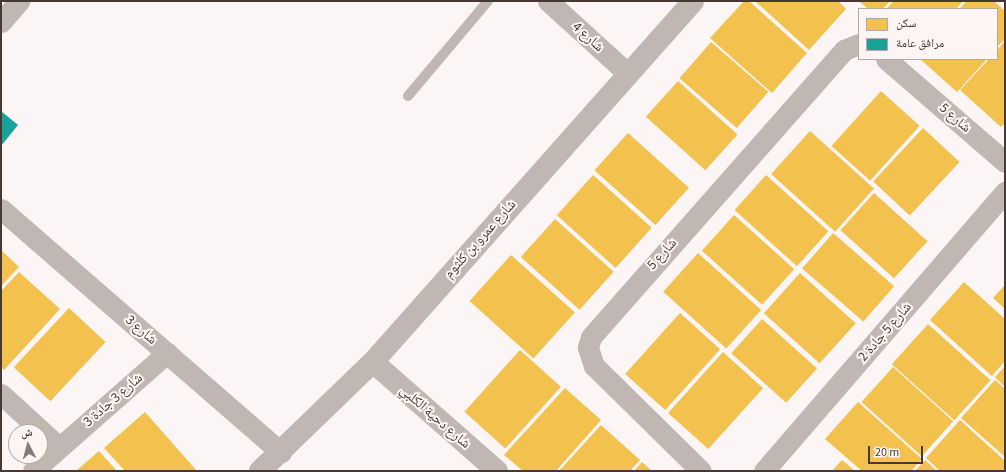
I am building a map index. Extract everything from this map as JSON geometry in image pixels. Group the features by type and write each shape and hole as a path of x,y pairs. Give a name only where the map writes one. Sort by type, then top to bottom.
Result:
{"street":[{"path":"1,22 19,1"},
{"name":"شارع 4","path":"548,1 627,73"},
{"name":"شارع عمرو بن كلثوم","path":"260,471 373,362 627,73 693,1"},
{"name":"شارع 5","path":"702,471 594,366 588,347 591,337 844,50 858,44"},
{"name":"شارع 5","path":"887,60 1005,162"},
{"name":"شارع 5 جادة 2","path":"764,471 1005,192"},
{"name":"شارع 3","path":"1,209 281,452"},
{"name":"شارع 3 جادة 3","path":"33,471 167,353"},
{"name":"شارع دحية الكلبي","path":"373,362 497,471"},
{"path":"1,394 59,447"}],"lane":[{"path":"408,96 488,1"}],"building: سكن":[{"path":"744,1 749,1 807,53 772,93 710,38"},
{"path":"755,1 838,1 846,9 809,50"},
{"path":"859,1 890,1 884,8 867,8"},
{"path":"894,1 963,1 957,8 887,8"},
{"path":"967,1 994,1 1005,11 1005,39 998,46 998,8 960,8"},
{"path":"1005,41 1005,123 1001,127 960,90 988,60 998,60 998,49"},
{"path":"711,42 768,92 737,128 680,78"},
{"path":"921,60 986,60 957,92"},
{"path":"678,81 737,135 705,170 646,117"},
{"path":"881,91 920,126 870,181 831,146"},
{"path":"923,128 960,162 910,215 873,181"},
{"path":"810,131 874,189 835,232 771,174"},
{"path":"628,133 689,188 655,225 595,170"},
{"path":"593,175 652,228 616,268 557,215"},
{"path":"766,175 828,231 797,266 735,210"},
{"path":"874,193 928,241 894,278 841,230"},
{"path":"734,215 794,269 762,305 702,251"},
{"path":"555,219 614,272 580,310 521,257"},
{"path":"833,233 894,286 863,322 802,268"},
{"path":"1,250 19,267 1,286"},
{"path":"698,253 761,310 726,349 663,292"},
{"path":"511,255 575,313 533,359 470,301"},
{"path":"19,272 60,309 4,370 1,367 1,291"},
{"path":"800,273 856,323 820,363 764,313"},
{"path":"964,282 1005,319 1005,361 992,376 930,320"},
{"path":"1005,285 1005,309 993,298"},
{"path":"69,308 106,342 50,401 14,367"},
{"path":"680,313 720,349 665,410 625,374"},
{"path":"762,319 817,369 786,403 731,353"},
{"path":"928,324 990,380 954,420 892,364"},
{"path":"520,350 561,387 505,448 464,412"},
{"path":"723,352 763,388 708,449 668,413"},
{"path":"1005,366 1005,387 995,377"},
{"path":"893,367 953,421 922,456 862,402"},
{"path":"995,380 1005,389 1005,457 961,418"},
{"path":"565,388 601,420 556,471 523,471 504,455"},
{"path":"858,402 922,459 911,471 862,471 825,439"},
{"path":"145,412 197,471 125,471 104,448"},
{"path":"960,420 1005,461 1005,471 940,471 926,458"},
{"path":"601,425 640,460 630,471 559,471"},
{"path":"99,451 117,471 76,471"},
{"path":"842,460 855,471 832,471"},
{"path":"925,460 937,471 915,471"},
{"path":"642,462 652,471 634,471"}],"building: مرافق عامة":[{"path":"1,111 18,125 1,146"}]}
